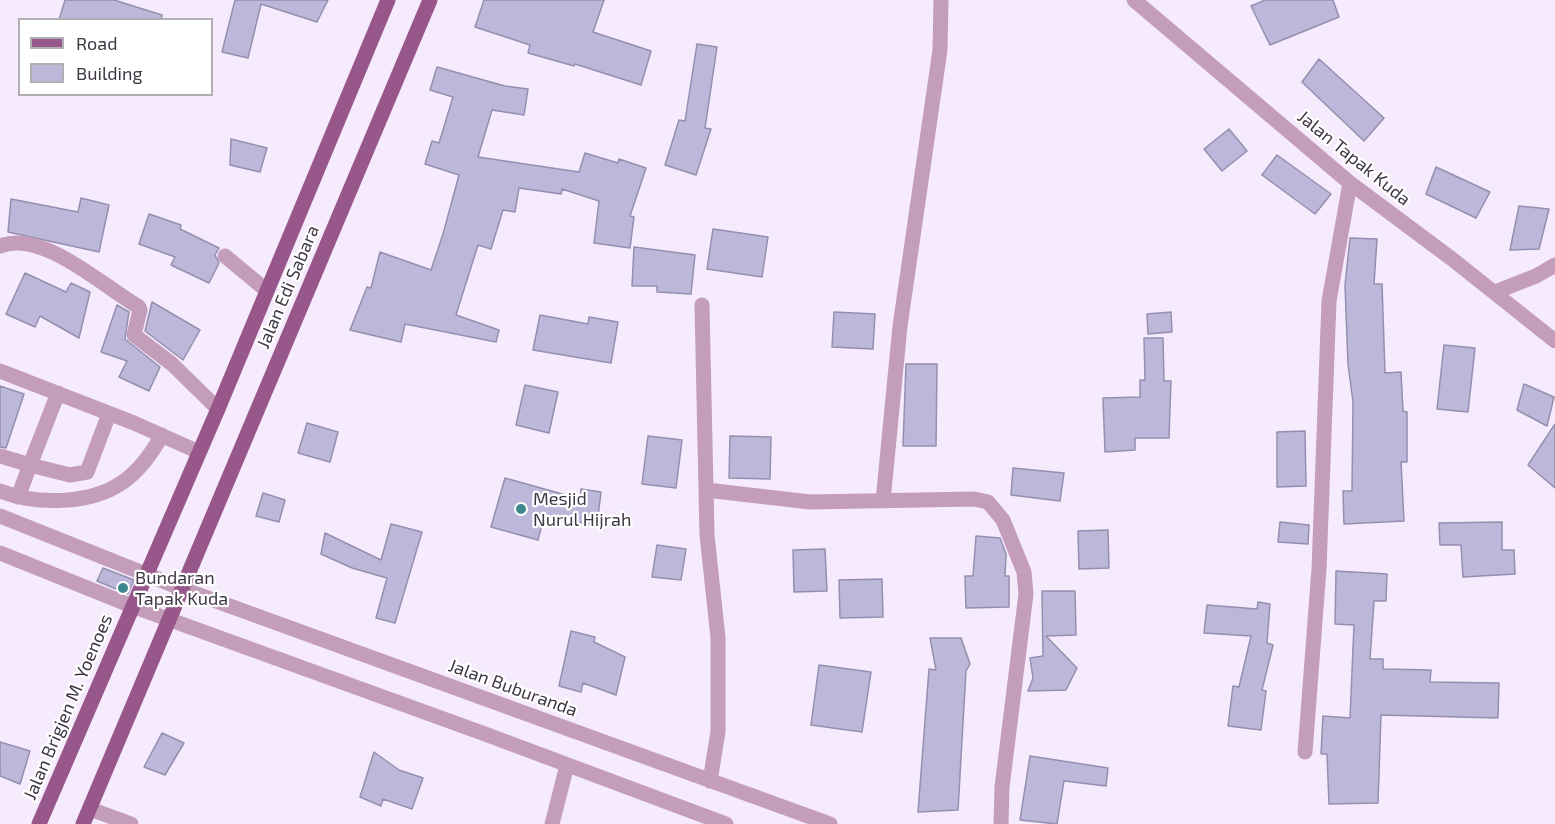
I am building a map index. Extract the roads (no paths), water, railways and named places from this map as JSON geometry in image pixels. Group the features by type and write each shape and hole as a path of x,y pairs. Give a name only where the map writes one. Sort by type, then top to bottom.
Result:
{"main road":[{"name":"Jalan Edi Sabara","path":"146,574 218,409 388,0"},
{"name":"Jalan Edi Sabara","path":"183,589 430,0"},
{"name":"Jalan Brigjen M. Yoenoes","path":"39,824 146,574"},
{"path":"83,824 183,589"}],"street":[{"path":"883,501 900,326 940,50 941,0"},
{"name":"Jalan Tapak Kuda","path":"1134,0 1350,183 1495,292 1555,341"},
{"path":"1305,752 1319,569 1329,302 1350,183"},
{"path":"0,246 8,243 25,243 69,259 139,307 134,334 172,364 218,409"},
{"path":"225,256 266,290"},
{"path":"1495,292 1536,276 1555,265"},
{"path":"702,305 707,535 717,618 718,732 710,781"},
{"path":"0,371 199,452"},
{"path":"18,497 58,393"},
{"path":"0,456 70,475 87,472 109,414"},
{"path":"0,491 18,497 58,501 96,495 123,483 148,458 162,435"},
{"path":"706,490 810,502 974,499 988,502 1003,520 1012,537 1024,572 1026,594 1005,764 1001,824"},
{"name":"Jalan Buburanda","path":"0,516 183,589 830,824"},
{"path":"0,553 132,606 726,824"},
{"path":"552,824 567,765"},
{"path":"90,809 130,824"}],"place":[{"name":"Mesjid Nurul Hijrah","path":"521,509"},
{"name":"Bundaran Tapak Kuda","path":"123,588"}]}
